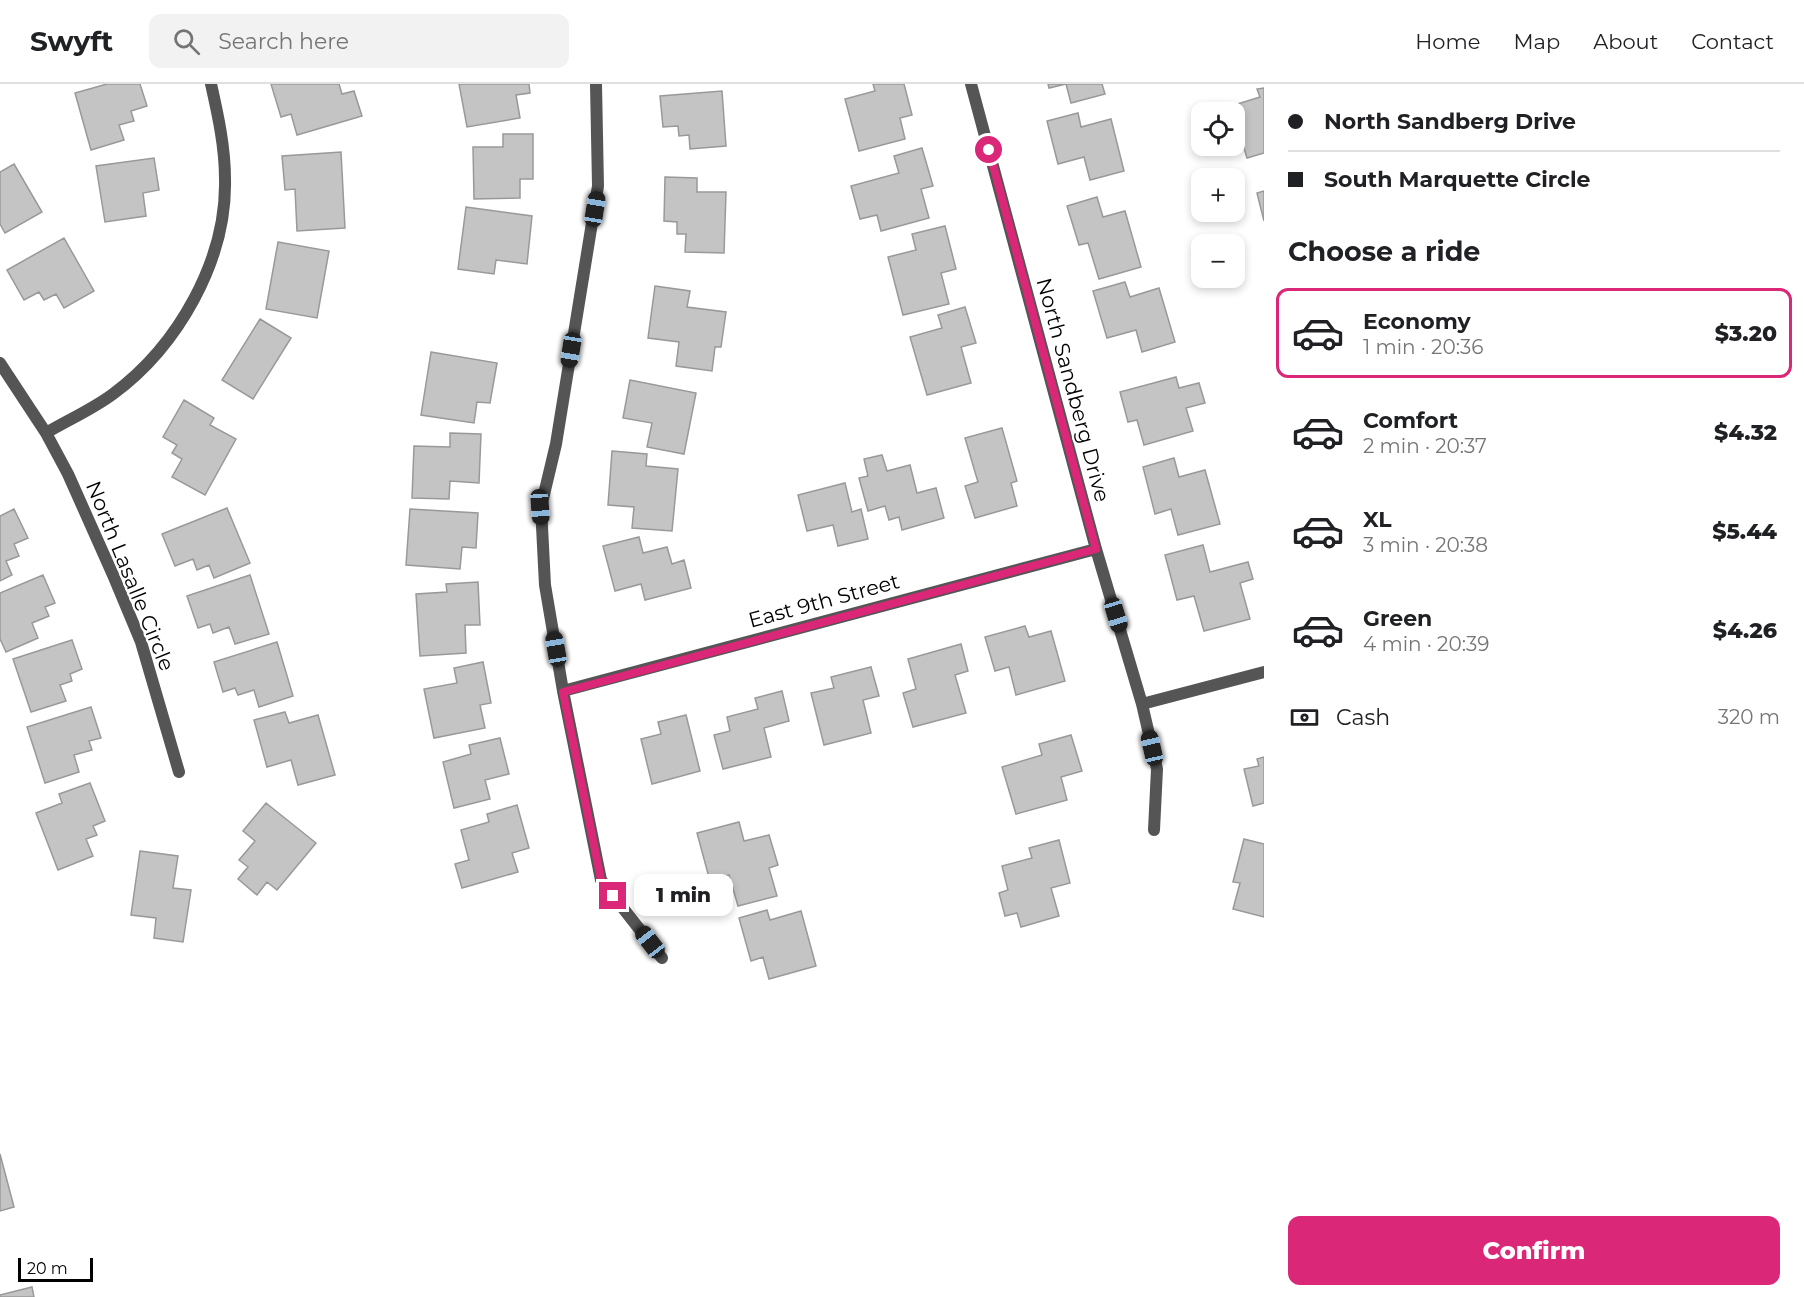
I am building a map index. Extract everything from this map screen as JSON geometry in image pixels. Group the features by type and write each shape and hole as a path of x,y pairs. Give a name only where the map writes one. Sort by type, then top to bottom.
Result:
{"street":[{"path":"46,433 113,394 143,368 169,338 194,300 211,261 223,215 225,179 222,135 211,84"},
{"path":"596,84 598,186 556,444 540,507 545,585 563,692 601,880 662,958"},
{"name":"North Sandberg Drive","path":"971,84 1096,549 1142,704 1157,769 1154,830"},
{"name":"North Lasalle Circle","path":"0,363 46,433 68,474 141,642 179,772"},
{"name":"East 9th Street","path":"563,692 1096,549"},
{"path":"1142,704 1264,672"}],"building":[{"path":"107,84 140,84 147,106 131,111 134,121 119,125 124,140 91,150 75,93"},
{"path":"271,84 339,84 342,94 354,91 362,116 297,135 291,114 281,117"},
{"path":"459,84 529,84 530,93 516,95 520,118 467,127"},
{"path":"873,84 904,84 912,115 900,118 905,139 859,151 845,99 875,91"},
{"path":"1048,84 1066,84 1049,88"},
{"path":"1066,84 1102,84 1105,94 1071,103"},
{"path":"1264,88 1264,153 1247,158 1244,102 1260,97 1257,89"},
{"path":"722,91 726,146 690,149 689,135 679,136 678,126 663,127 660,96"},
{"path":"1078,113 1081,127 1111,119 1124,171 1090,180 1084,157 1058,164 1047,121"},
{"path":"503,134 533,134 533,179 520,179 520,198 474,199 473,147 503,147"},
{"path":"922,148 933,186 921,189 929,218 881,231 877,215 860,219 851,186 899,173 894,156"},
{"path":"341,152 345,228 297,231 295,189 285,190 282,156"},
{"path":"154,158 159,190 143,193 146,216 105,222 96,166"},
{"path":"14,164 42,212 5,233 0,224 0,172"},
{"path":"665,177 697,178 697,192 726,192 724,253 685,252 686,234 677,234 677,222 664,221"},
{"path":"1264,191 1264,221 1257,193"},
{"path":"1097,197 1103,217 1125,211 1141,267 1099,279 1088,243 1079,245 1067,206"},
{"path":"466,207 532,216 527,264 496,260 494,274 458,269"},
{"path":"945,226 956,269 941,273 949,304 903,315 888,257 916,250 912,234"},
{"path":"64,238 94,291 64,308 56,294 44,300 39,292 24,300 7,270"},
{"path":"278,242 329,251 317,318 266,309"},
{"path":"1125,282 1130,297 1159,288 1175,342 1142,352 1136,330 1107,338 1093,291"},
{"path":"655,286 690,291 687,307 726,312 721,347 715,347 712,371 676,366 679,342 648,338"},
{"path":"965,307 976,343 961,347 971,383 927,395 910,337 942,328 938,315"},
{"path":"260,319 291,338 253,399 222,380"},
{"path":"431,352 497,363 490,403 477,402 474,423 421,415"},
{"path":"1176,377 1179,388 1199,383 1205,403 1186,408 1193,431 1144,445 1137,420 1128,422 1120,392"},
{"path":"630,380 696,393 684,454 647,447 652,423 623,418"},
{"path":"184,400 214,418 210,425 236,439 205,495 172,477 182,459 172,453 177,445 163,437"},
{"path":"1002,428 1017,481 1011,483 1017,506 975,518 965,486 978,482 965,438"},
{"path":"450,433 481,434 479,483 450,481 449,499 412,498 414,446 450,447"},
{"path":"612,451 647,454 646,466 678,469 672,531 632,528 634,507 608,505"},
{"path":"882,455 887,471 910,465 917,493 936,488 944,518 902,530 899,517 889,520 885,506 868,511 859,478 868,476 864,459"},
{"path":"1174,458 1179,477 1205,470 1220,524 1178,535 1171,509 1155,514 1143,467"},
{"path":"845,483 852,512 861,509 868,539 838,546 833,525 807,531 798,495"},
{"path":"227,508 250,563 214,578 209,565 197,570 193,559 175,566 162,534"},
{"path":"14,509 28,538 14,544 19,556 6,561 12,575 0,581 0,516"},
{"path":"410,509 478,513 476,548 462,547 460,569 406,565"},
{"path":"639,537 643,553 667,547 672,564 684,560 691,588 645,600 641,584 615,591 603,546"},
{"path":"1203,545 1210,572 1248,562 1253,579 1240,583 1250,619 1204,631 1194,596 1177,600 1165,555"},
{"path":"43,575 55,603 45,607 49,616 32,623 38,638 6,652 0,639 0,593"},
{"path":"250,575 269,634 235,644 229,627 213,633 210,624 198,628 187,596"},
{"path":"478,582 480,625 465,625 466,653 420,656 416,594 447,592 446,584"},
{"path":"1025,626 1029,637 1051,631 1065,681 1016,695 1009,667 995,671 985,637"},
{"path":"72,640 82,669 70,674 72,681 60,685 66,701 31,712 13,659"},
{"path":"277,642 293,696 259,707 254,690 238,695 235,688 223,692 214,662"},
{"path":"961,644 968,671 955,675 966,713 913,727 903,693 916,689 908,659"},
{"path":"483,662 491,703 480,705 485,728 434,738 424,689 457,683 454,668"},
{"path":"871,667 879,696 863,700 871,733 824,745 811,693 834,688 831,677"},
{"path":"782,691 789,721 764,728 771,757 723,769 714,735 730,731 727,717 758,709 755,698"},
{"path":"91,707 101,738 89,741 92,750 74,755 79,772 45,783 27,727"},
{"path":"285,712 289,723 318,715 335,775 298,785 291,760 267,767 254,720"},
{"path":"686,715 700,771 652,784 641,739 661,734 658,722"},
{"path":"1071,735 1082,771 1061,777 1067,800 1016,814 1002,767 1042,755 1039,744"},
{"path":"500,738 509,774 485,780 490,799 454,808 443,762 471,754 469,745"},
{"path":"1264,757 1264,803 1253,806 1244,769 1259,766 1257,759"},
{"path":"90,783 105,821 93,826 97,835 86,839 93,856 58,870 36,813 62,803 59,794"},
{"path":"266,803 316,843 277,890 267,882 257,895 238,879 248,867 239,860 255,841 243,831"},
{"path":"517,805 529,848 512,853 518,872 462,888 455,864 469,860 461,830 489,822 487,814"},
{"path":"739,822 744,841 769,835 778,865 769,868 777,896 738,906 729,875 710,881 697,833"},
{"path":"1244,839 1264,844 1264,917 1233,909 1240,883 1233,882"},
{"path":"1059,840 1070,883 1051,888 1059,916 1021,927 1017,913 1005,916 999,893 1008,890 1002,866 1032,858 1029,848"},
{"path":"140,851 178,856 173,888 191,890 183,942 154,938 156,918 131,915"},
{"path":"767,910 770,920 801,911 816,966 769,979 763,957 751,961 739,918"},
{"path":"0,1154 14,1207 0,1211"},
{"path":"32,1287 34,1297 0,1297 0,1295"}],"route":[{"path":"613,896 601,880 563,692 1096,549 989,150"}]}
